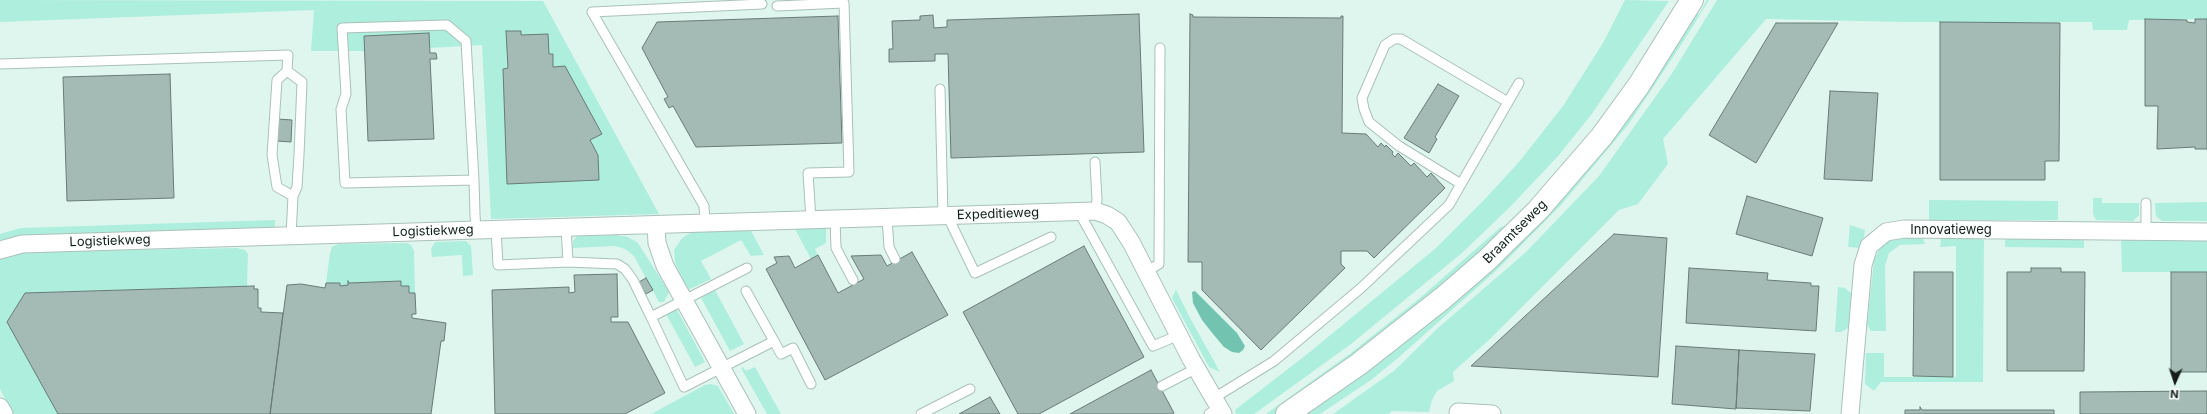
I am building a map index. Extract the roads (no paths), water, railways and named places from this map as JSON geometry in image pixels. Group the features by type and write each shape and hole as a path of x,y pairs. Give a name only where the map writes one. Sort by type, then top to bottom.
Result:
{"street":[{"name":"Braamtseweg","path":"1287,414 1359,364 1442,298 1487,260 1538,210 1602,136 1639,86 1690,4"},
{"name":"Expeditieweg","path":"656,225 945,215 1087,212 1106,214 1118,222 1197,368 1216,408"},
{"name":"Logistiekweg","path":"0,250 22,244 656,225"},
{"path":"656,225 657,242 665,266 723,368 747,414"},
{"name":"Innovatieweg","path":"1850,414 1863,266 1868,246 1886,232 1904,229 2207,232"},
{"path":"0,407 4,414"},
{"path":"1458,412 1492,414"}],"lane":[{"path":"777,6 844,3 849,172 808,173 811,220"},
{"path":"705,223 704,206 592,12 762,4"},
{"path":"474,180 345,183 341,109 346,94 342,28 447,25 466,41 474,180 476,230"},
{"path":"1461,184 1399,146 1369,122 1362,98 1385,45 1394,39 1401,39 1508,102"},
{"path":"1146,272 1159,264 1160,48"},
{"path":"0,64 288,55 287,71 276,80 272,155 277,187 293,196"},
{"path":"287,71 302,82 297,187 293,196 291,236"},
{"path":"1216,408 1361,288 1449,205 1519,83"},
{"path":"940,89 945,215 976,272 1051,237"},
{"path":"1095,162 1097,200 1087,212 1153,346 1179,335"},
{"path":"2146,203 2146,231"},
{"path":"887,218 889,247 896,259"},
{"path":"835,219 836,248 853,280"},
{"path":"566,227 568,262"},
{"path":"496,229 498,265 568,262 617,264 625,269 633,280 684,387 774,341"},
{"path":"651,317 747,268"},
{"path":"746,291 781,354 793,348 811,384"},
{"path":"1162,386 1197,368"},
{"path":"921,414 970,389"}]}
